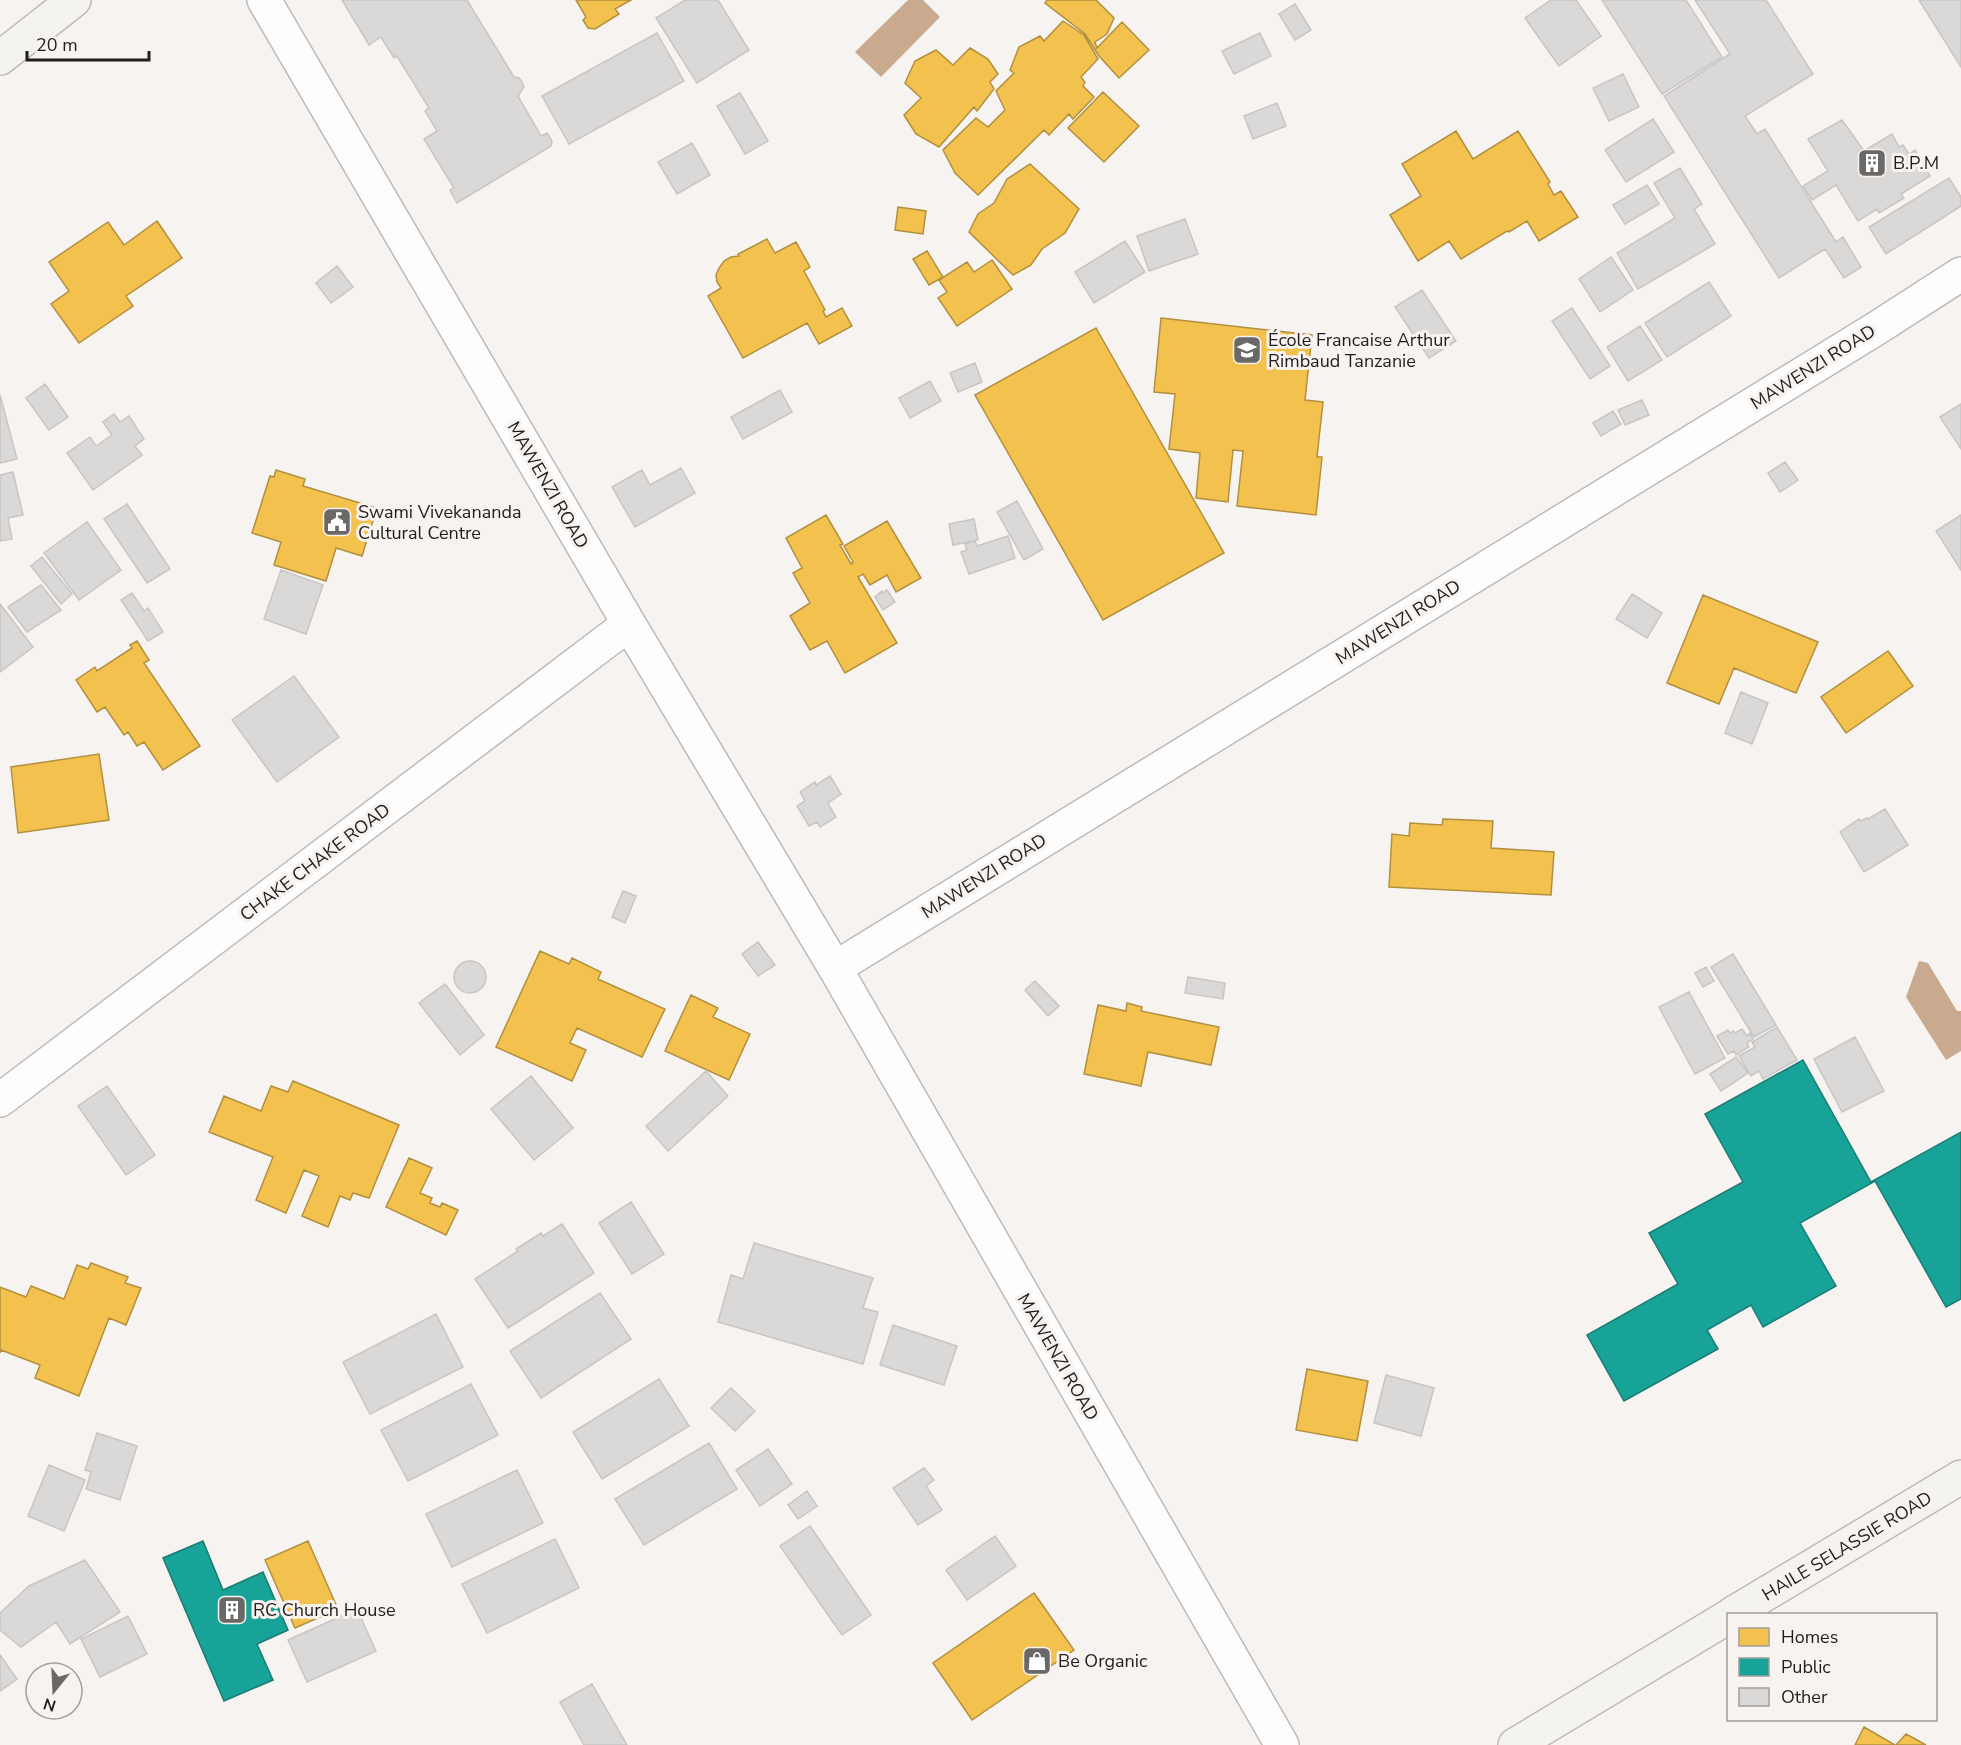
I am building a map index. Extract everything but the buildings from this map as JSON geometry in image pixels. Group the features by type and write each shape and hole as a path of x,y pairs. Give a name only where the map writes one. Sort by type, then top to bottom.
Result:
{"street":[{"path":"0,58 74,0"},
{"name":"MAWENZI ROAD","path":"264,0 629,624 835,968 1282,1745"},
{"name":"MAWENZI ROAD","path":"835,968 1856,341 1961,274"},
{"name":"CHAKE CHAKE ROAD","path":"0,1100 629,624"},
{"name":"HAILE SELASSIE ROAD","path":"1735,1613 1961,1477"},
{"name":"HAILE SELASSIE ROAD","path":"1515,1745 1727,1618"}],"shaded area":[{"path":"908,0 923,0 940,17 881,77 855,52"},
{"path":"1919,961 1928,963 1957,1011 1961,1011 1961,1051 1946,1060 1906,997"}],"place":[{"name":"B.P.M","path":"1872,163"},
{"name":"École Francaise Arthur Rimbaud Tanzanie","path":"1247,350"},
{"name":"Swami Vivekananda Cultural Centre","path":"337,522"},
{"name":"RC Church House","path":"232,1610"},
{"name":"Be Organic","path":"1037,1661"}]}
